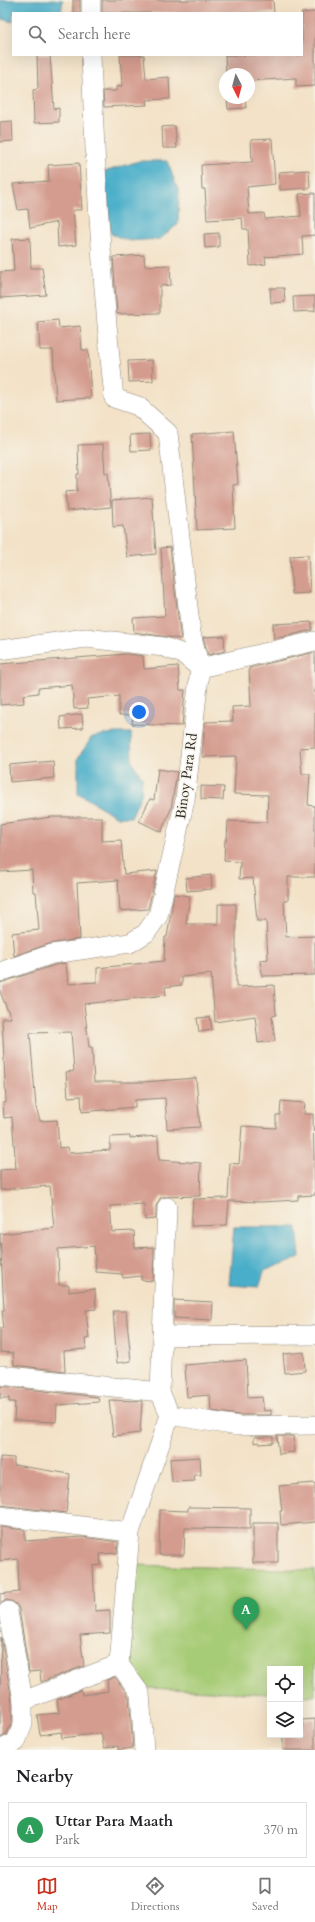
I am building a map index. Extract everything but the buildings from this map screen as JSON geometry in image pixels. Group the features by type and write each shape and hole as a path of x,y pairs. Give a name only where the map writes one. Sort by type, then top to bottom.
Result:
{"street":[{"path":"91,0 91,12"},
{"path":"92,56 96,186 104,298 114,398 138,406 168,433 191,633 200,668"},
{"path":"0,650 86,638 164,647 183,654 200,668"},
{"path":"200,668 315,641"},
{"name":"Binoy Para Rd","path":"0,972 52,954 130,943 146,934 158,916 185,800 200,668"},
{"path":"144,1750 140,1693 119,1664 130,1532 170,1415 160,1392 167,1207"},
{"path":"162,1336 315,1335"},
{"path":"0,1375 160,1392"},
{"path":"170,1415 238,1426 315,1425"},
{"path":"0,1516 130,1532"},
{"path":"0,1750 16,1742 23,1724 23,1701 8,1611"},
{"path":"23,1701 119,1664"}],"green space":[{"path":"133,1565 315,1570 315,1696 303,1696 303,1666 267,1666 267,1694 149,1688 128,1665"}],"water":[{"path":"0,0 63,0 61,12 12,12 12,22 1,19"},
{"path":"139,161 167,161 179,192 178,224 160,239 129,241 111,234 104,172"},
{"path":"115,733 131,733 132,762 142,777 141,795 131,817 117,817 78,793 78,758 92,737"},
{"path":"234,1227 297,1227 300,1257 264,1271 259,1287 229,1285"}],"place":[{"name":"Uttar Para Maath","path":"246,1630"}]}
